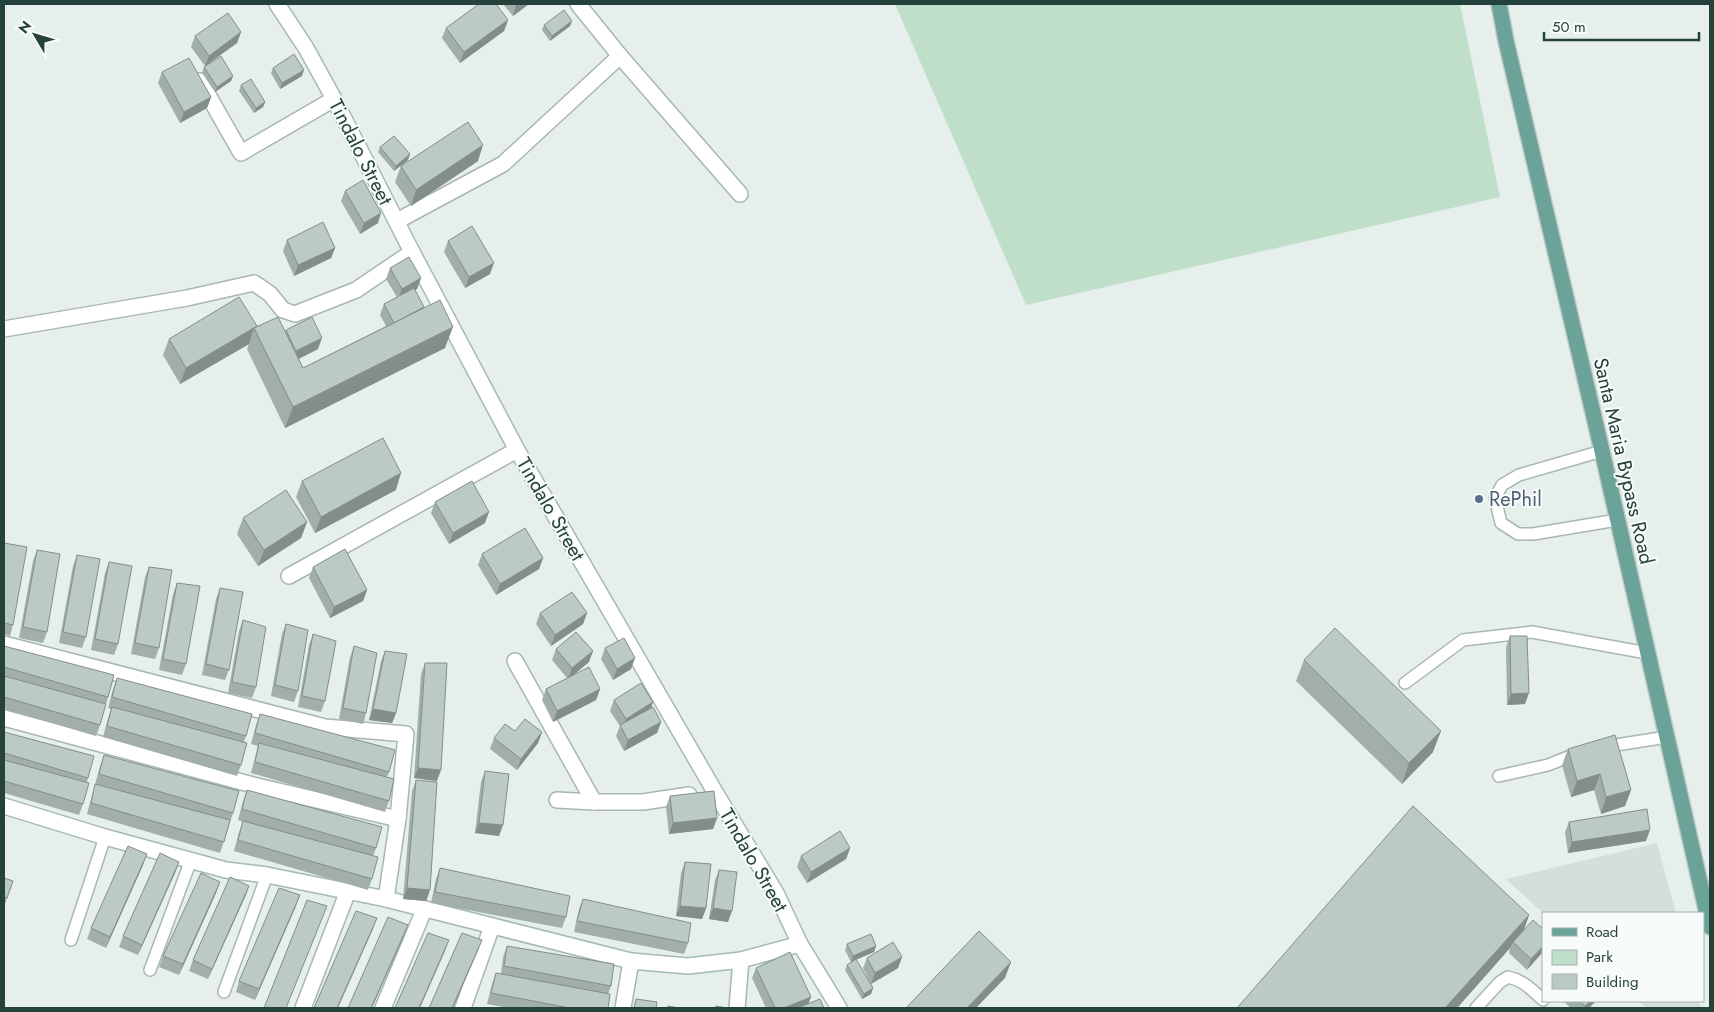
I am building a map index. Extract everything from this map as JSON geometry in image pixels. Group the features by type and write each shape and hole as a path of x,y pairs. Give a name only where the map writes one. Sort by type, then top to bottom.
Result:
{"main road":[{"name":"Santa Maria Bypass Road","path":"1499,4 1710,927"}],"street":[{"name":"Tindalo Street","path":"276,4 306,48 334,99 412,252 517,450 715,792 776,893 800,944 839,1008"},
{"path":"578,4 620,56 740,194"},
{"path":"396,221 503,164 620,56"},
{"path":"191,65 241,153 334,99"},
{"path":"4,328 187,298 254,283 270,294 283,310 295,314 356,290 412,252"},
{"path":"289,576 517,450"},
{"path":"4,644 325,727 406,734 398,819 386,899"},
{"path":"515,661 594,802"},
{"path":"4,718 254,785 398,819"},
{"path":"557,800 643,802 715,792"},
{"path":"4,806 105,837 226,870 267,874 386,899 631,961 688,966 741,960 800,944"},
{"path":"303,1008 348,891"},
{"path":"383,1008 424,910"},
{"path":"463,1008 492,926"},
{"path":"737,1008 741,960"},
{"path":"623,1008 631,961"}],"lane":[{"path":"1602,451 1519,475 1502,485 1495,498 1501,523 1518,534 1533,534 1617,520"},
{"path":"1406,684 1463,640 1532,632 1647,653"},
{"path":"1498,776 1548,765 1588,749 1667,737"},
{"path":"71,940 105,837"},
{"path":"150,970 191,860"},
{"path":"224,992 267,874"},
{"path":"1476,1008 1500,982 1508,977 1515,978 1525,984 1542,999"}],"shaded area":[{"path":"1657,843 1676,912 1542,912 1506,879"},
{"path":"1640,1002 1699,1002 1701,1008 1647,1008"}],"green space":[{"path":"895,4 1460,4 1500,197 1026,305"}],"building":[{"path":"479,4 496,4 508,20 464,52 446,28"},
{"path":"564,10 572,21 552,36 544,25"},
{"path":"228,13 241,32 209,56 195,36"},
{"path":"294,54 304,70 282,83 273,68"},
{"path":"221,56 233,76 217,87 204,67"},
{"path":"189,58 211,97 184,112 162,72"},
{"path":"251,79 265,102 256,108 241,85"},
{"path":"468,122 483,145 416,190 401,166"},
{"path":"394,136 410,154 396,166 380,147"},
{"path":"363,180 381,213 364,223 345,191"},
{"path":"323,222 335,248 298,265 287,240"},
{"path":"472,226 494,263 469,277 448,241"},
{"path":"409,257 421,278 402,289 390,268"},
{"path":"414,288 424,307 394,323 384,304"},
{"path":"239,297 257,326 186,368 169,339"},
{"path":"440,300 453,327 293,407 254,328 278,317 303,368"},
{"path":"312,317 322,338 296,351 286,330"},
{"path":"383,438 401,473 321,517 302,481"},
{"path":"472,481 489,512 453,533 435,502"},
{"path":"286,490 307,522 264,550 243,518"},
{"path":"525,528 543,558 500,584 482,554"},
{"path":"4,543 27,547 13,625 4,623"},
{"path":"345,549 367,590 334,607 313,567"},
{"path":"37,550 60,554 47,632 23,627"},
{"path":"77,555 100,559 86,637 63,632"},
{"path":"109,562 132,566 118,644 95,639"},
{"path":"149,567 172,570 159,648 135,643"},
{"path":"177,583 200,586 186,664 163,659"},
{"path":"220,588 243,592 229,670 206,664"},
{"path":"572,592 587,613 555,635 540,613"},
{"path":"243,620 266,627 256,687 232,682"},
{"path":"286,624 308,630 298,691 275,685"},
{"path":"1335,628 1441,731 1409,763 1304,660"},
{"path":"576,632 593,651 572,668 556,649"},
{"path":"313,634 336,641 325,701 302,696"},
{"path":"1510,636 1527,636 1529,693 1511,694"},
{"path":"624,638 635,658 617,669 605,648"},
{"path":"4,646 114,675 108,697 4,667"},
{"path":"354,646 377,653 366,713 343,708"},
{"path":"385,651 407,654 396,713 373,709"},
{"path":"425,663 447,663 441,770 418,768"},
{"path":"589,667 600,689 557,711 546,689"},
{"path":"4,676 106,704 100,725 4,697"},
{"path":"117,678 252,714 246,736 112,697"},
{"path":"641,683 653,702 626,719 614,700"},
{"path":"112,707 247,743 241,765 107,726"},
{"path":"653,707 661,722 628,740 620,725"},
{"path":"260,714 395,750 389,772 255,733"},
{"path":"525,719 542,732 521,759 494,738 505,724 515,731"},
{"path":"4,732 94,756 88,778 4,753"},
{"path":"1615,735 1631,790 1606,797 1600,774 1577,781 1568,749"},
{"path":"259,743 394,779 389,801 255,762"},
{"path":"104,755 239,791 233,813 99,774"},
{"path":"4,760 89,783 83,804 4,781"},
{"path":"485,771 509,774 503,825 479,823"},
{"path":"416,780 437,782 430,890 407,888"},
{"path":"95,784 230,820 224,842 91,803"},
{"path":"247,790 382,827 376,848 242,809"},
{"path":"714,791 717,818 673,823 670,796"},
{"path":"1413,806 1529,915 1445,1008 1237,1008"},
{"path":"1647,809 1650,830 1572,842 1569,822"},
{"path":"243,821 378,857 372,879 238,840"},
{"path":"840,831 850,848 811,872 801,856"},
{"path":"128,846 147,854 110,937 91,928"},
{"path":"160,853 179,862 142,945 123,936"},
{"path":"685,862 711,864 706,908 680,906"},
{"path":"440,868 570,896 566,917 435,892"},
{"path":"719,870 737,872 732,911 713,908"},
{"path":"201,873 220,882 183,964 163,956"},
{"path":"230,877 249,886 212,969 193,960"},
{"path":"4,878 13,881 7,898 4,897"},
{"path":"279,888 300,895 259,989 239,981"},
{"path":"583,899 691,923 688,943 577,921"},
{"path":"307,900 327,906 286,1008 264,1008"},
{"path":"356,911 377,918 337,1008 314,1008"},
{"path":"388,917 408,925 371,1008 348,1008"},
{"path":"1533,920 1542,928 1542,947 1531,959 1513,942"},
{"path":"979,931 1011,962 967,1008 906,1008"},
{"path":"428,933 449,940 419,1008 395,1008"},
{"path":"462,933 482,940 452,1008 429,1008"},
{"path":"871,934 876,946 853,956 847,944"},
{"path":"893,942 902,957 875,973 867,958"},
{"path":"507,946 614,964 611,986 504,966"},
{"path":"790,952 811,997 784,1008 775,1008 756,968"},
{"path":"856,959 873,988 864,994 847,965"},
{"path":"496,973 610,994 608,1008 570,1008 491,993"},
{"path":"636,999 657,1002 656,1008 634,1008"},
{"path":"820,999 824,1008 797,1008"},
{"path":"1580,1002 1589,1002 1585,1006"}],"place":[{"name":"RePhil","path":"1479,499"}]}
